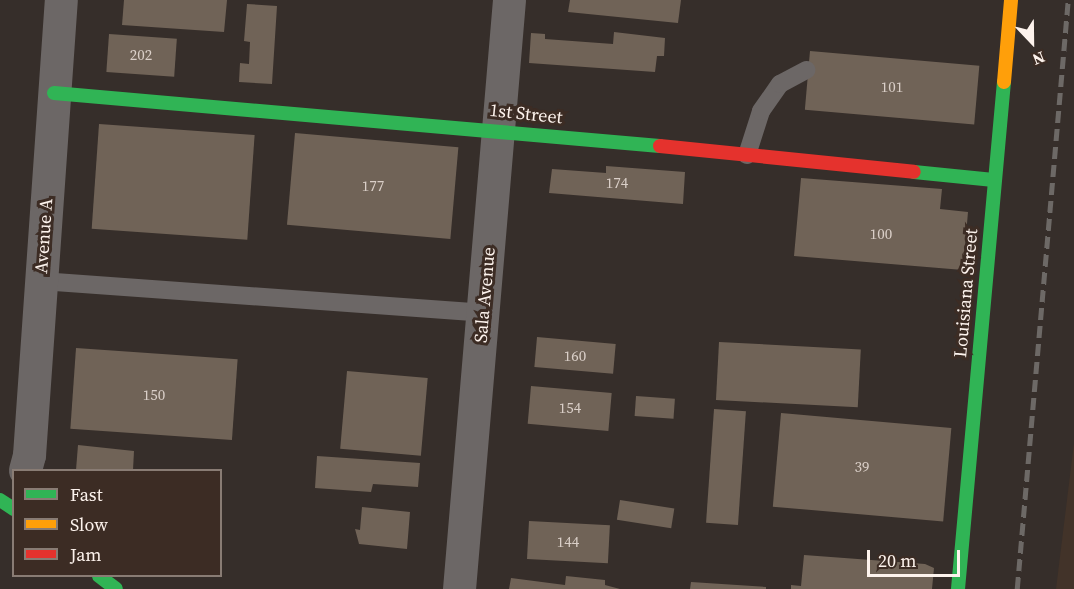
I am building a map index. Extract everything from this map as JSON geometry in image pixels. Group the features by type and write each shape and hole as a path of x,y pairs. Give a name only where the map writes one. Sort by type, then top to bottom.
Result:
{"street":[{"name":"Avenue A","path":"26,469 29,455 61,0"},
{"name":"Sala Avenue","path":"459,589 509,0"},
{"name":"Louisiana Street","path":"958,589 1011,0"},
{"name":"1st Street","path":"54,93 499,129 994,180"},
{"path":"100,577 116,589"}],"lane":[{"path":"747,155 761,111 780,84 806,70"},
{"path":"41,280 483,313"}],"shaded area":[{"path":"1074,443 1074,589 1056,589"}],"building":[{"path":"124,0 227,0 224,32 122,25"},
{"path":"570,0 681,0 678,23 568,12"},
{"path":"247,4 277,6 272,84 239,82 240,63 249,64 250,42 244,41"},
{"path":"614,32 665,38 664,56 657,56 655,72 529,63 531,33 545,34 545,39 613,44"},
{"path":"109,34 177,39 174,77 106,72"},
{"path":"810,51 979,66 974,125 805,110"},
{"path":"99,124 255,135 247,240 92,229"},
{"path":"295,133 458,147 450,239 287,225"},
{"path":"606,166 685,172 683,204 549,193 552,169 606,173"},
{"path":"801,178 942,189 940,209 968,212 963,270 794,256"},
{"path":"537,337 616,344 613,374 534,367"},
{"path":"719,342 861,349 858,407 716,400"},
{"path":"76,348 238,359 232,440 70,429"},
{"path":"347,371 428,378 421,456 340,449"},
{"path":"531,386 612,393 608,431 528,424"},
{"path":"636,396 675,399 674,419 635,416"},
{"path":"714,409 746,411 738,525 706,523"},
{"path":"781,413 951,428 943,522 773,507"},
{"path":"78,445 134,451 133,469 76,469"},
{"path":"317,456 420,463 418,487 373,484 371,492 315,488"},
{"path":"620,500 674,509 671,528 617,520"},
{"path":"362,507 410,512 407,549 359,544 355,529 360,530"},
{"path":"529,521 610,525 608,563 527,559"},
{"path":"804,555 925,564 934,568 932,589 791,589 791,585 801,586"},
{"path":"566,576 605,580 605,585 620,589 509,589 511,578 565,585"},
{"path":"691,582 766,587 766,589 690,589"}],"railway":[{"path":"1017,589 1068,0"}],"traffic: fast":[{"path":"958,589 1004,82"},
{"path":"54,93 660,146"},
{"path":"914,172 994,180"},
{"path":"0,500 12,508"},
{"path":"100,577 116,589"}],"traffic: slow":[{"path":"1004,82 1011,0"}],"traffic: jam":[{"path":"660,146 914,172"}]}
